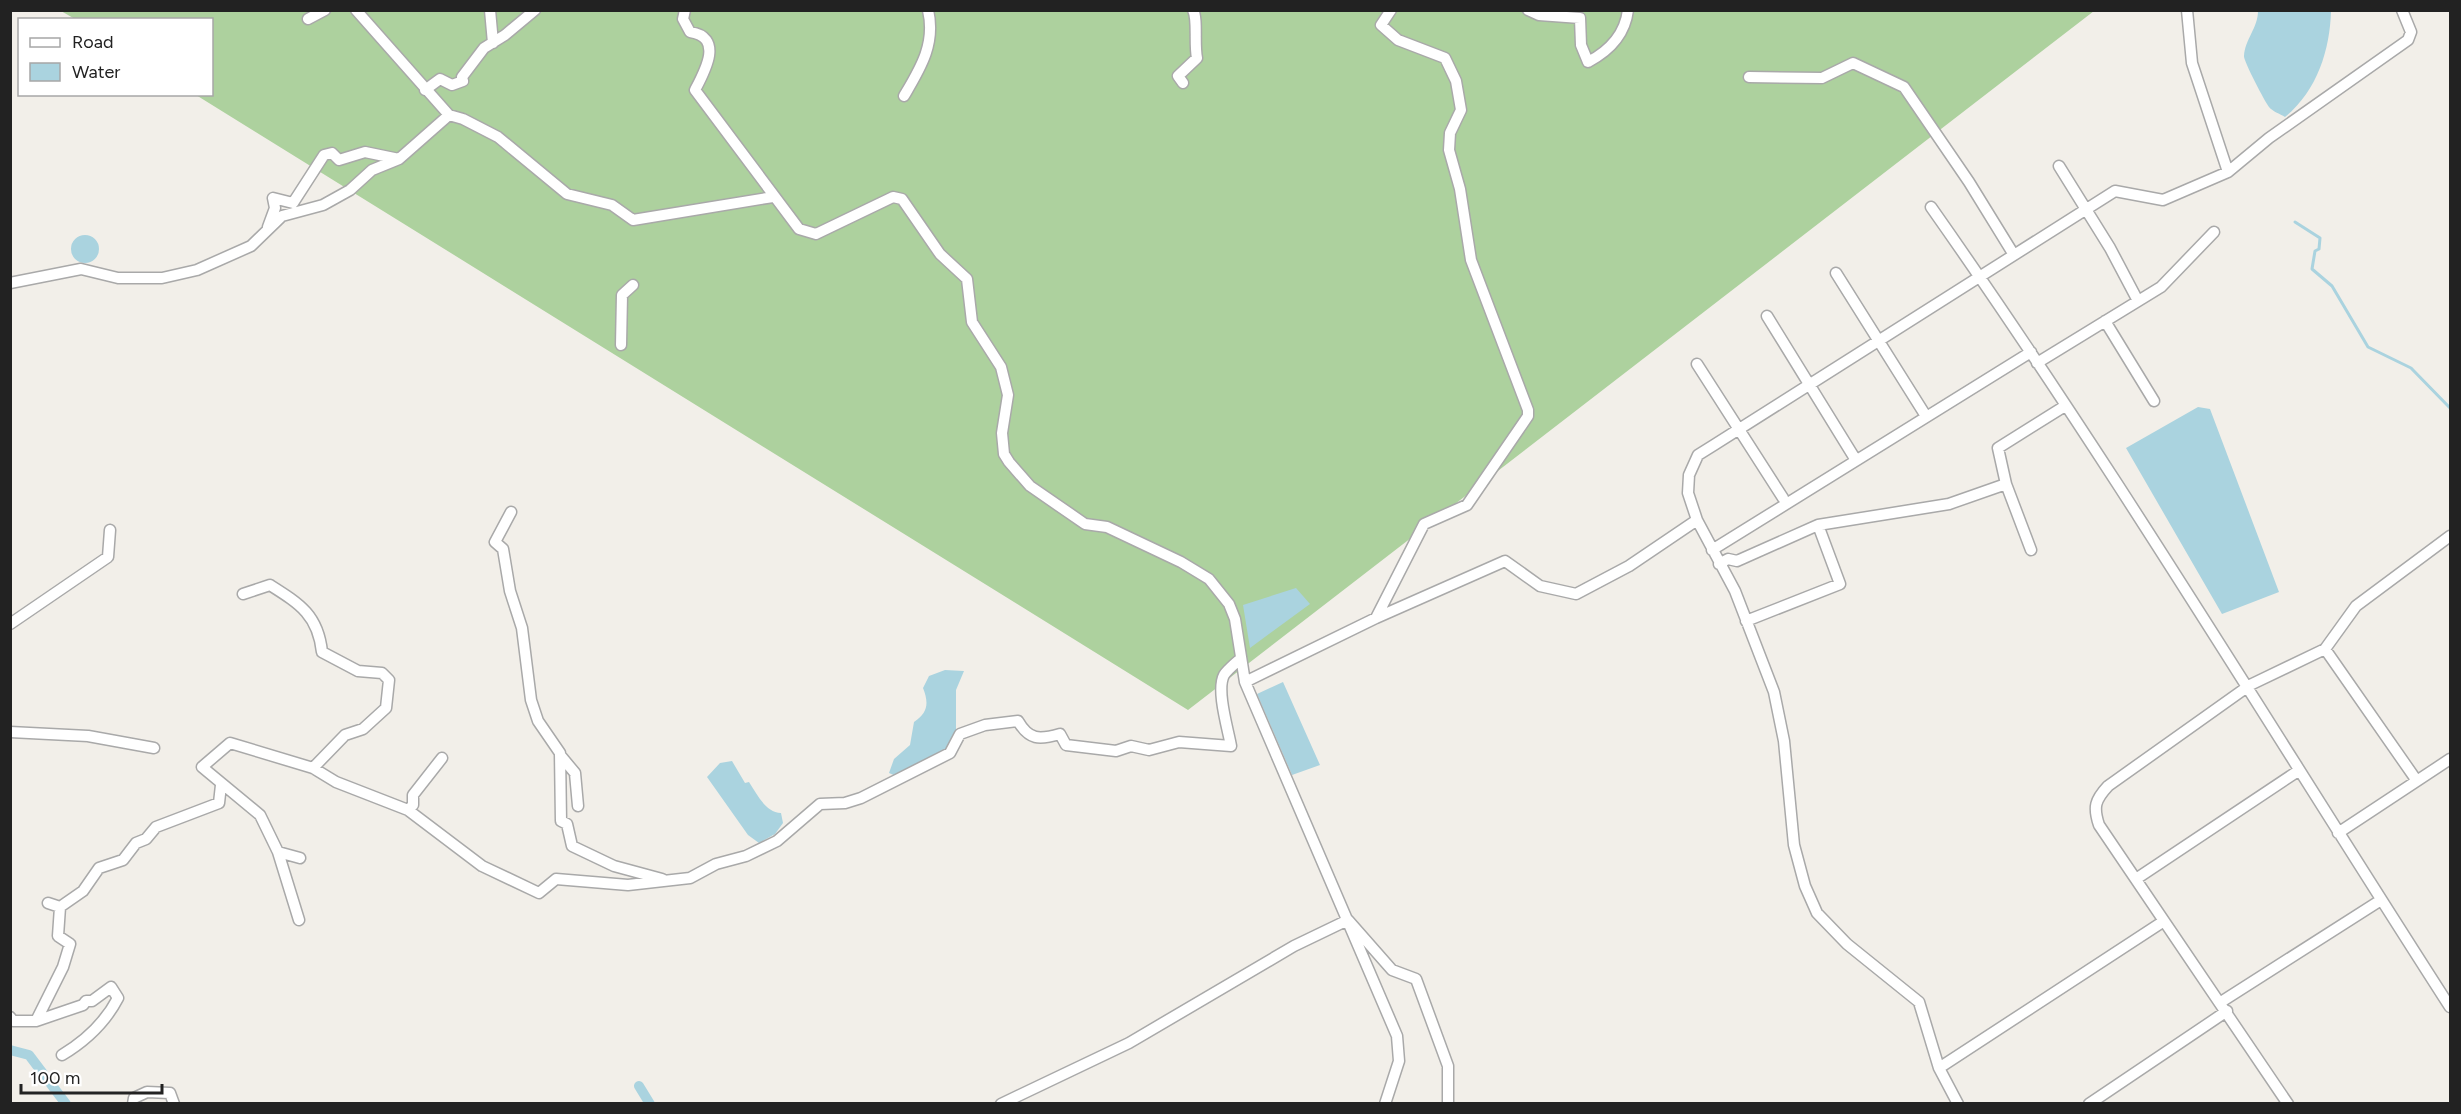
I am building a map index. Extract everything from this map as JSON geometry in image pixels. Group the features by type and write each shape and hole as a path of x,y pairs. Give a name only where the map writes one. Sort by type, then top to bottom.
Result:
{"street":[{"path":"309,19 325,10"},
{"path":"356,10 448,115 463,119 498,137 567,194 612,205 633,220 773,197"},
{"path":"490,10 493,43"},
{"path":"425,90 440,80 452,85 463,81 462,77 484,48 535,10"},
{"path":"685,10 683,19 690,32 699,33 707,39 710,47 709,61 694,90 799,229 816,234 893,197 902,199 940,254 967,279 972,322 1001,367 1008,395 1002,433 1004,454 1030,486 1085,524 1107,527 1181,562 1209,579 1232,612 1245,682 1397,1036 1399,1061 1385,1104"},
{"path":"904,96 924,63 931,40 928,10"},
{"path":"1183,83 1178,76 1197,58 1193,41 1196,17 1193,10"},
{"path":"1376,618 1424,524 1467,505 1521,430 1528,410 1471,260 1460,189 1449,150 1450,133 1461,110 1456,81 1445,58 1398,40 1381,25 1390,10"},
{"path":"1528,10 1539,15 1580,18 1581,45 1588,62 1615,44 1628,10"},
{"path":"2187,10 2192,63 2228,172"},
{"path":"1958,1104 1939,1068 1919,1002 1846,944 1817,913 1805,886 1794,845 1784,741 1774,692 1735,591 1697,520 1688,493 1689,475 1698,455 2115,191 2163,200 2228,172 2269,138 2408,40 2411,32 2402,10"},
{"path":"1749,76 1822,78 1853,63 1904,87 1969,182 2014,255"},
{"path":"10,283 81,269 118,278 162,278 197,270 251,246 282,216 323,205 350,190 372,170 399,159 448,115"},
{"path":"265,232 275,208 273,198 293,203 324,155 332,153 339,160 365,152 399,159"},
{"path":"2059,166 2138,301"},
{"path":"1931,207 1980,276 2066,406 2451,1007"},
{"path":"1712,550 2034,357 2105,321 2161,287 2214,232"},
{"path":"1836,273 1880,340 1924,414"},
{"path":"621,345 622,295 633,285"},
{"path":"1767,316 1854,457"},
{"path":"2105,321 2154,401"},
{"path":"1696,364 1783,498"},
{"path":"2031,550 2006,484 1998,448 2066,406"},
{"path":"1719,564 1728,560 1737,561 1818,525 1949,504 2006,484"},
{"path":"511,512 495,542 503,549 510,591 522,628 531,700 538,721 575,773 578,806"},
{"path":"1245,682 1376,618 1506,561 1540,586 1576,594 1629,566 1697,520"},
{"path":"1746,621 1840,584 1818,525"},
{"path":"10,624 108,557 110,530"},
{"path":"2288,1104 2099,825 2094,810 2096,798 2108,786 2246,688 2325,649 2356,606 2451,536"},
{"path":"243,594 270,585 299,604 310,616 320,633 322,652 358,671 382,673 388,680 386,708 363,729 345,735 313,768"},
{"path":"2325,649 2417,782"},
{"path":"299,920 278,852 260,816 202,767 230,742 313,768 336,782 408,810 482,866 539,893 556,879 628,885 690,878 716,864 746,856 777,841 820,804 845,803 861,798 950,753 960,734 985,725 1018,721 1025,733 1032,737 1060,734 1066,745 1092,746 1103,750 1116,751 1131,746 1149,750 1179,742 1231,746 1224,723 1226,711 1220,690 1224,675 1241,658"},
{"path":"10,732 88,736 154,748"},
{"path":"560,755 561,821 567,824 572,846 614,866 671,881"},
{"path":"408,810 413,805 413,795 442,758"},
{"path":"2338,833 2451,759"},
{"path":"2136,879 2298,771"},
{"path":"60,907 83,891 99,868 123,860 136,843 146,839 156,827 219,803 221,785"},
{"path":"278,852 300,858"},
{"path":"2090,1104 2224,1007 2381,900"},
{"path":"48,903 60,907"},
{"path":"36,1021 63,967 69,944 58,936 60,907"},
{"path":"1000,1104 1129,1043 1294,946 1348,920"},
{"path":"1348,920 1392,970 1416,980 1448,1066 1448,1104"},
{"path":"1939,1068 2164,921"},
{"path":"10,1017 14,1021 36,1021 83,1005 86,1001 92,1001 111,987 118,998 106,1020 81,1044 62,1055"},
{"path":"133,1104 134,1098 147,1092 170,1094 174,1104"}],"green space":[{"path":"61,11 2094,11 1188,710 198,96 213,96 213,18 73,18"}],"water":[{"path":"2258,11 2331,11 2328,40 2320,69 2306,95 2285,117 2269,107 2244,56"},
{"path":"85,235 95,239 99,249 95,259 85,263 75,259 71,249 75,239"},
{"path":"2198,407 2210,409 2279,592 2222,614 2126,448"},
{"path":"1296,588 1310,604 1250,648 1243,605"},
{"path":"945,670 964,671 956,690 956,736 949,750 896,776 889,773 894,759 910,745 914,722 925,711 926,698 923,688 929,676"},
{"path":"1283,682 1320,765 1292,775 1257,694"},
{"path":"732,761 745,783 749,782 766,806 781,813 783,823 775,834 759,843 748,835 707,777 720,763"}],"waterway":[{"path":"2295,222 2320,238 2312,269 2332,286 2368,347 2411,368 2450,408"},
{"path":"10,1050 29,1055 66,1104"},
{"path":"639,1086 650,1104"}]}
